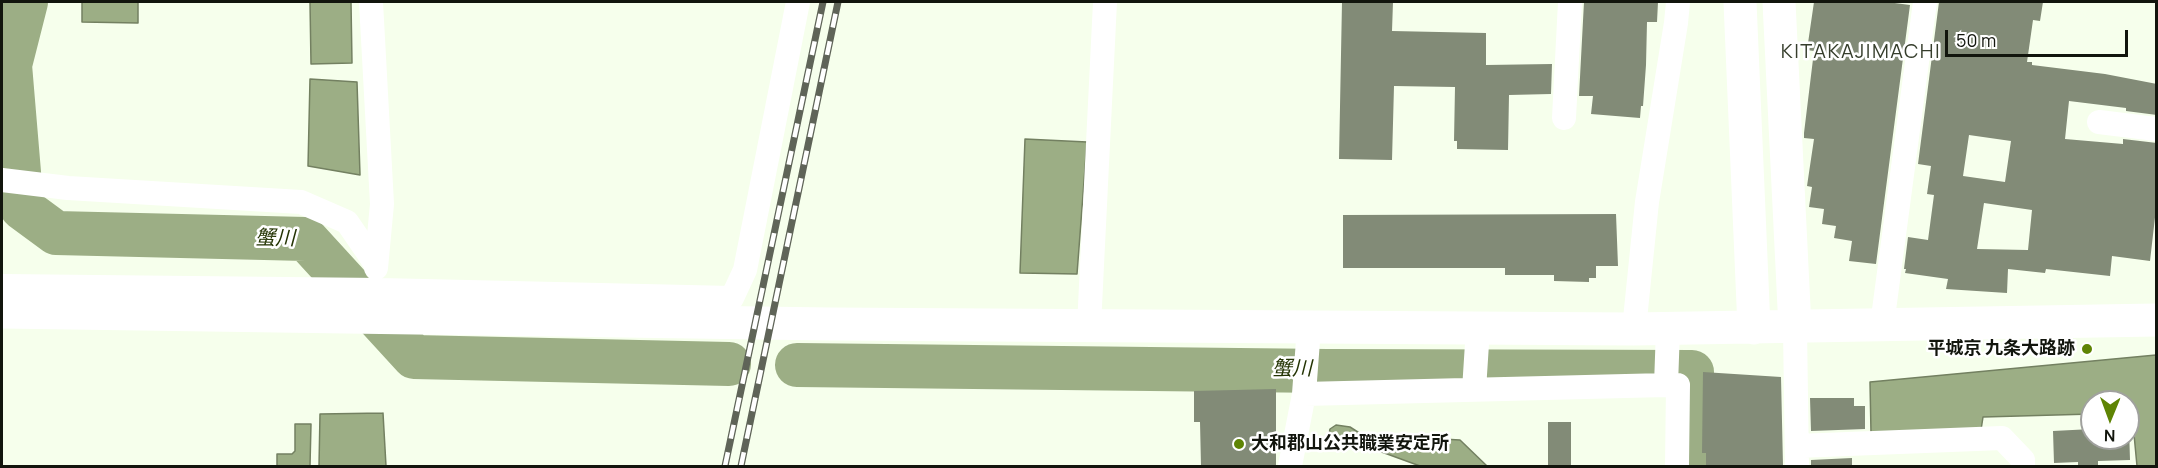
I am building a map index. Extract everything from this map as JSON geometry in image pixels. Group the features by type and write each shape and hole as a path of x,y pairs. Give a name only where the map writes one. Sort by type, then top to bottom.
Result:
{"street":[{"path":"371,2 382,204 375,263 380,290"},
{"path":"2,286 380,290 732,298 745,270 798,2"},
{"path":"1089,326 1105,2"},
{"path":"1564,118 1570,2"},
{"path":"1634,329 1647,202 1678,2"},
{"path":"1740,2 1754,328"},
{"path":"1779,2 1795,328 1797,456 2002,438 2023,460 2023,466"},
{"path":"1882,325 1925,2"},
{"path":"2099,122 2157,129"},
{"path":"2,180 68,188 301,202 347,222 375,263"},
{"path":"2,312 829,324 1634,329 2157,320"},
{"path":"1290,466 1304,394 1309,327"},
{"path":"1474,390 1478,328"},
{"path":"1666,385 1668,329"},
{"path":"1304,394 1678,385 1677,466"}],"shaded area":[{"path":"82,2 138,2 138,23 82,22"},
{"path":"310,2 351,2 352,63 311,64"},
{"path":"310,79 357,82 360,175 308,166"},
{"path":"1025,139 1087,142 1077,274 1020,273"},
{"path":"2156,355 2156,466 2137,466 2135,450 2140,450 2140,390 2080,390 2080,414 1983,417 1981,430 1871,433 1870,382"},
{"path":"383,413 386,466 319,466 320,414"},
{"path":"295,424 311,424 310,466 277,466 277,454 292,454 295,451"},
{"path":"1336,425 1350,427 1364,436 1385,439 1408,448 1417,448 1425,442 1442,439 1460,440 1487,466 1420,466 1368,447 1334,446 1329,439 1329,434 1330,429"}],"building":[{"path":"1342,2 1393,2 1392,31 1486,33 1486,65 1552,64 1551,94 1509,95 1508,150 1457,149 1457,141 1454,141 1455,87 1394,86 1392,160 1339,159"},
{"path":"1584,2 1658,2 1657,22 1647,22 1646,65 1640,118 1591,114 1593,96 1579,96"},
{"path":"1814,2 1887,2 1910,5 1876,264 1849,261 1852,241 1834,238 1836,226 1822,224 1824,209 1809,207 1812,187 1807,186 1814,139 1804,138 1804,133 1814,51 1807,50"},
{"path":"1939,2 2043,2 2040,21 2033,20 2027,62 2032,62 2032,65 2105,74 2157,84 2157,115 2126,111 2126,108 2069,101 2065,139 2123,144 2123,139 2157,143 2157,200 2150,261 2112,256 2110,276 2046,269 2045,273 2008,269 2007,293 1946,289 1948,279 1905,273 1908,237 1928,240 1934,195 1927,194 1931,166 1918,164","holes":["1969,135 2011,141 2005,182 1963,176","1984,203 2032,210 2028,250 1977,249"]},
{"path":"1616,214 1618,266 1596,266 1596,278 1589,278 1589,282 1554,281 1554,275 1505,275 1505,268 1343,268 1343,215"},
{"path":"1703,372 1781,377 1783,466 1706,466 1706,453 1702,453"},
{"name":"大和郡山公共職業安定所","path":"1276,389 1276,466 1201,466 1200,422 1194,422 1194,391"},
{"path":"1810,398 1854,398 1854,406 1865,406 1865,429 1811,431"},
{"path":"1548,422 1571,422 1571,466 1548,466"},
{"path":"2080,430 2080,450 2130,450 2130,460 2098,461 2098,466 2078,466 2078,462 2054,463 2053,431"},
{"path":"1852,458 1852,466 1811,466 1811,460"}],"waterway":[{"name":"蟹川","path":"26,2 10,65 22,208 56,233 306,239 414,357 729,364"},
{"name":"蟹川","path":"797,365 1327,371 1692,372 1692,466"}],"railway":[{"path":"725,466 823,2"},
{"path":"741,466 838,2"}],"place":[{"name":"平城京 九条大路跡","path":"2087,349"},
{"name":"大和郡山公共職業安定所","path":"1239,444"}],"district":[{"name":"KITAKAJIMACHI","path":"1861,52"}]}
